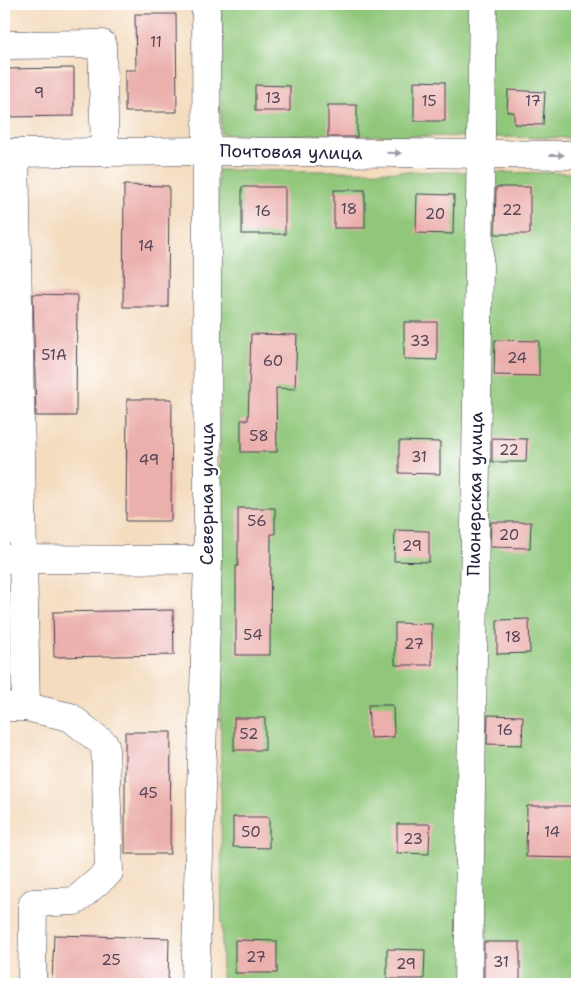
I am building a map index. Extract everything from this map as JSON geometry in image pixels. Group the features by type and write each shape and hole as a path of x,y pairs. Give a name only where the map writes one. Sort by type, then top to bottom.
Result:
{"street":[{"name":"Северная улица","path":"195,984 208,560 206,4"},
{"name":"Пионерская улица","path":"468,984 483,4"},
{"path":"4,45 102,44 105,152"},
{"name":"Почтовая улица","path":"10,153 206,151 577,155"},
{"path":"10,153 15,707 70,717 105,745 109,872 76,901 33,903 32,984"},
{"path":"13,559 208,560"}],"green space":[{"path":"221,4 577,4 577,138 221,134"},
{"path":"218,170 577,173 577,984 222,984"}],"building":[{"path":"135,14 176,14 177,112 125,112 125,70 136,70"},
{"path":"74,68 74,116 4,117 4,69"},
{"path":"414,81 445,82 445,121 414,121"},
{"path":"255,85 290,86 290,111 255,111"},
{"path":"508,90 545,92 543,125 514,124 514,112 507,112"},
{"path":"328,105 357,105 357,137 328,137"},
{"path":"124,185 169,186 168,307 123,307"},
{"path":"242,187 285,187 285,234 242,234"},
{"path":"496,187 530,187 530,234 495,234"},
{"path":"334,190 365,190 365,228 334,228"},
{"path":"417,194 454,195 453,234 416,233"},
{"path":"33,294 77,295 76,416 36,416"},
{"path":"404,322 437,322 437,360 404,359"},
{"path":"251,334 297,335 295,389 276,388 277,452 241,452 241,420 248,420"},
{"path":"495,340 539,341 539,376 494,375"},
{"path":"127,399 172,399 171,521 126,521"},
{"path":"492,438 527,439 526,462 492,462"},
{"path":"399,441 440,442 440,474 399,473"},
{"path":"238,508 275,508 275,534 271,534 270,655 236,655"},
{"path":"491,522 531,522 530,548 490,547"},
{"path":"395,530 429,531 429,562 394,561"},
{"path":"173,610 174,655 54,657 53,612"},
{"path":"529,619 530,653 497,654 497,620"},
{"path":"395,623 432,624 432,665 395,665"},
{"path":"368,705 393,705 394,737 370,738"},
{"path":"488,715 523,716 522,745 487,744"},
{"path":"234,718 265,718 265,750 234,750"},
{"path":"125,732 171,732 170,854 125,854"},
{"path":"527,806 577,806 577,858 526,857"},
{"path":"233,817 269,817 269,848 233,847"},
{"path":"397,824 430,824 429,854 397,853"},
{"path":"54,935 169,938 168,984 52,982"},
{"path":"235,940 277,941 277,973 235,973"},
{"path":"484,942 520,942 520,982 484,981"},
{"path":"387,949 425,950 424,979 387,979"}]}
